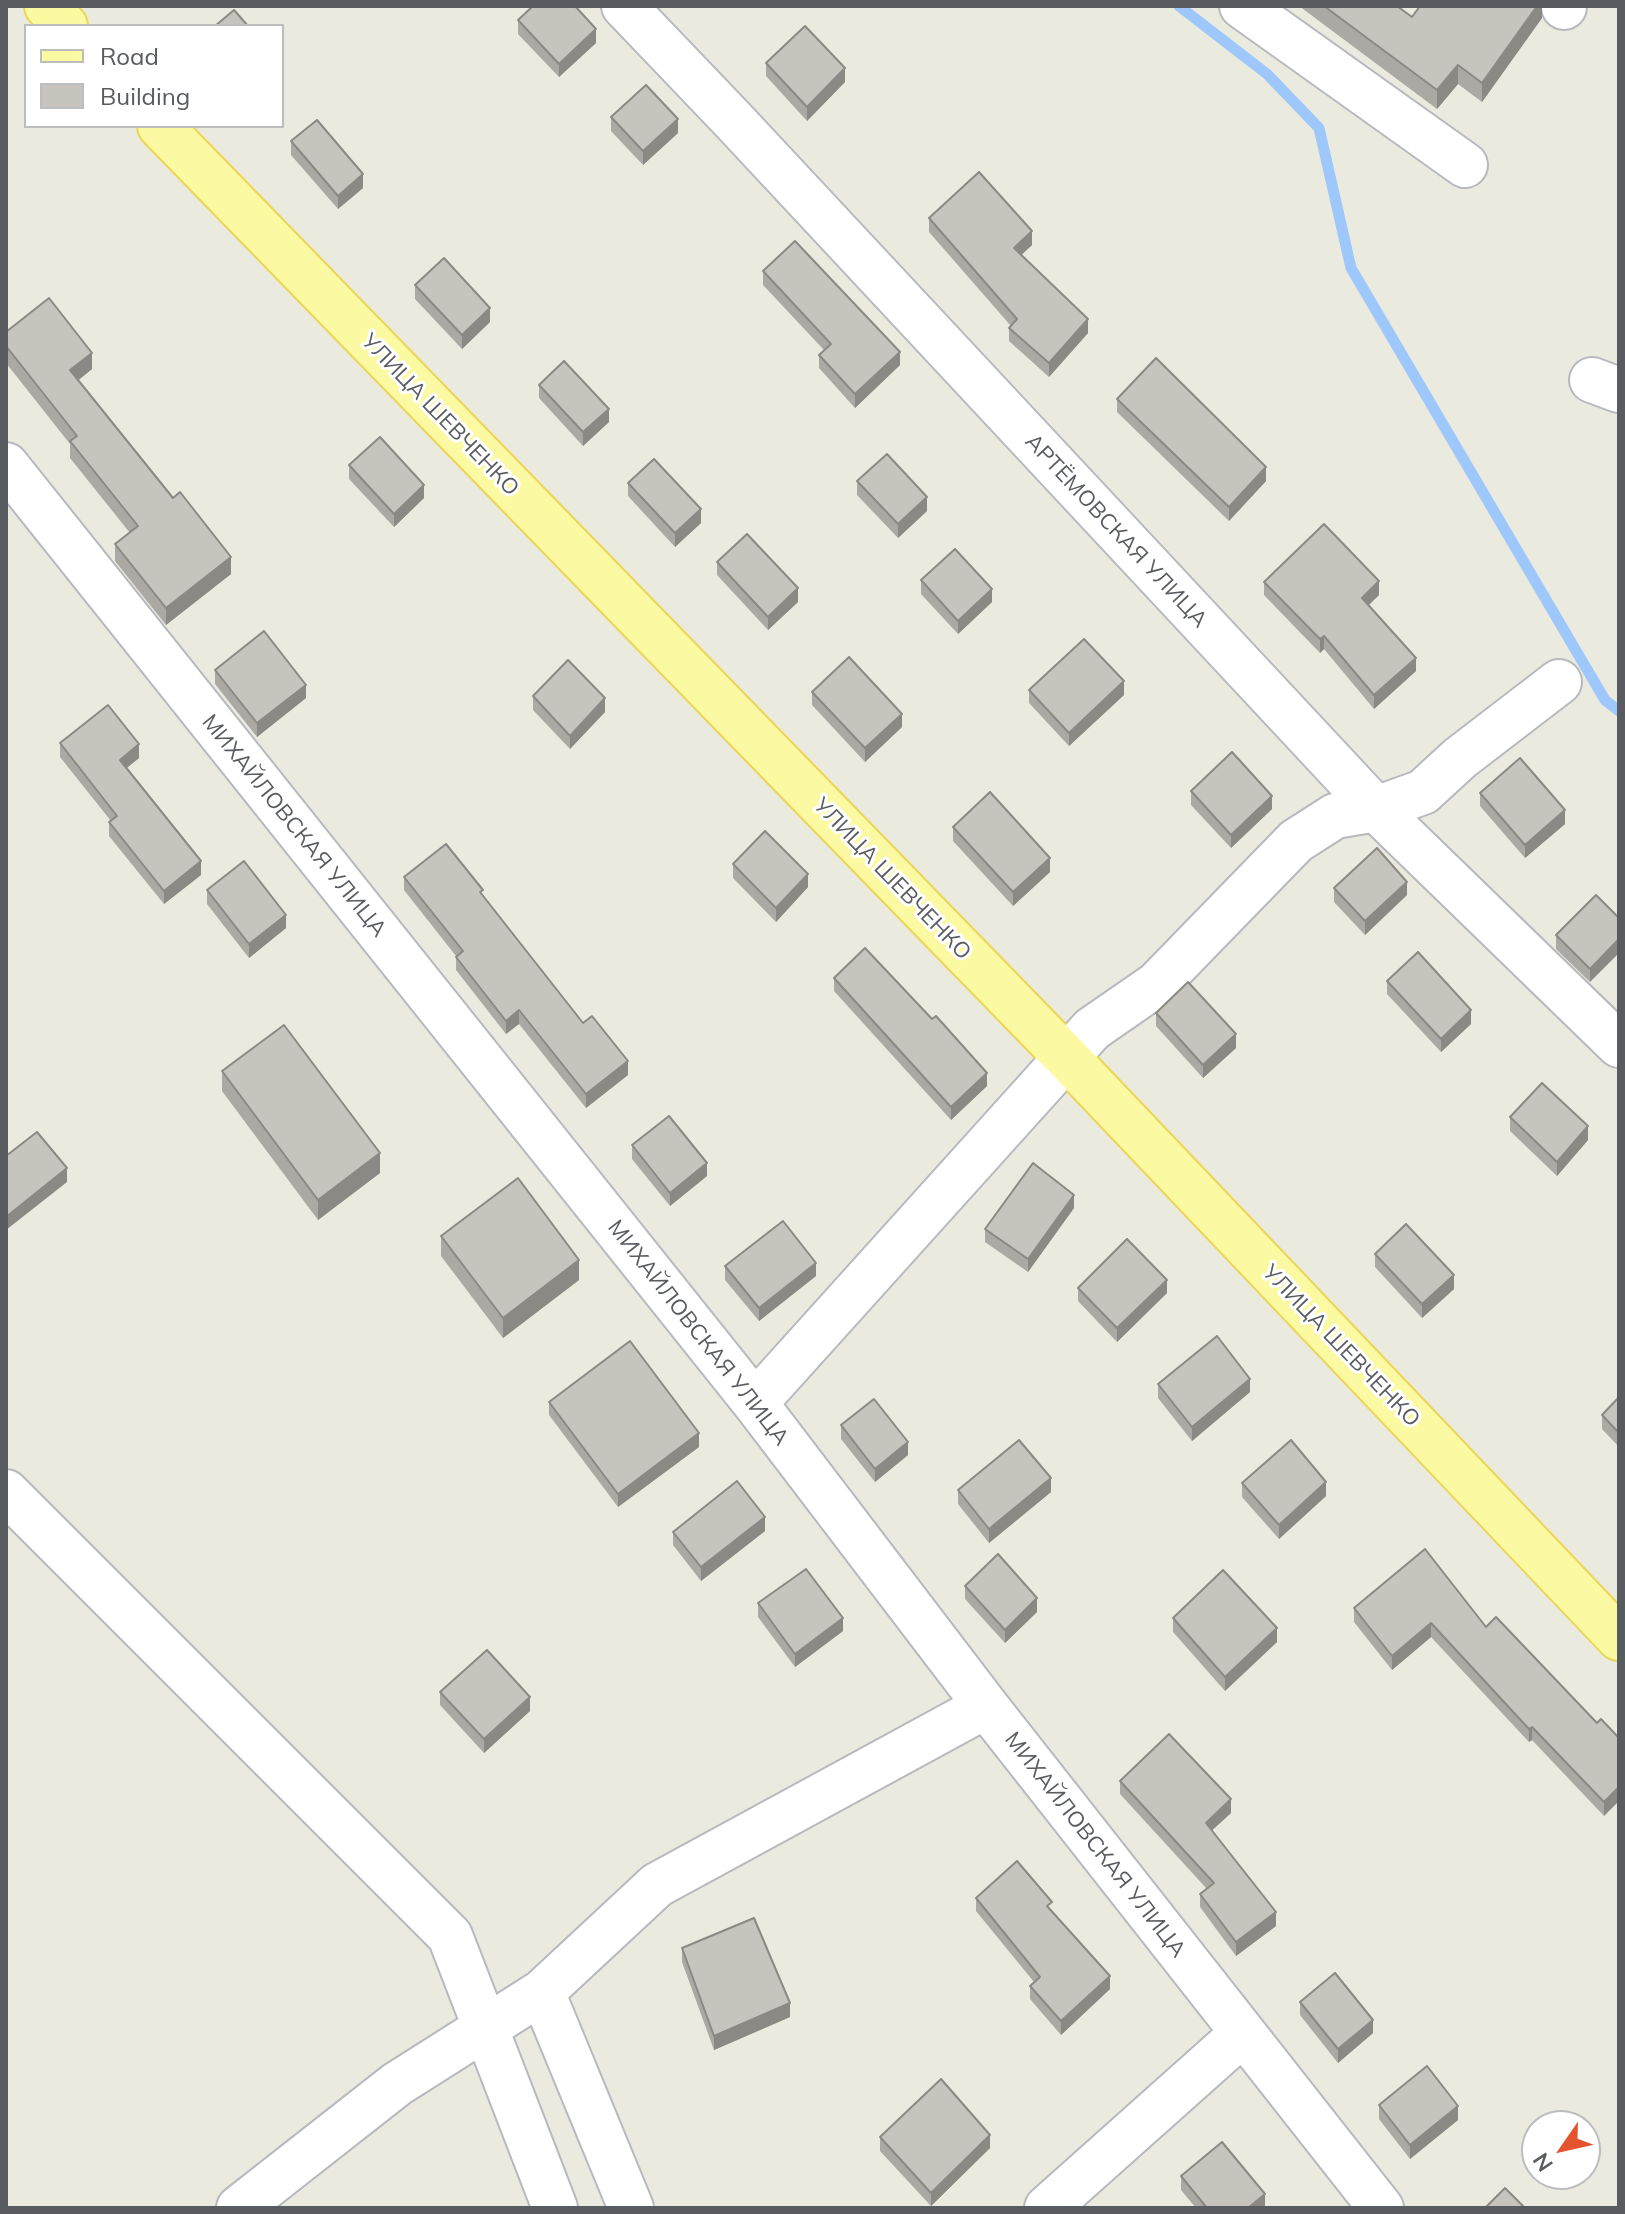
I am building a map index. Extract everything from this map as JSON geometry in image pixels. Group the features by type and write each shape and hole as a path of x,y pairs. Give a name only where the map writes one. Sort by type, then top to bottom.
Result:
{"main road":[{"path":"47,6 63,24"},
{"name":"УЛИЦА ШЕВЧЕНКО","path":"162,128 1067,1058 1619,1638"}],"street":[{"name":"АРТЁМОВСКАЯ УЛИЦА","path":"624,6 1376,809 1619,1045"},
{"path":"1242,6 1465,165"},
{"name":"МИХАЙЛОВСКАЯ УЛИЦА","path":"6,465 755,1403 986,1706 1381,2208"},
{"path":"755,1403 1092,1029 1157,984 1296,841 1335,816 1376,809 1423,792 1460,758 1559,682"},
{"path":"6,1492 450,1936 555,2208"},
{"path":"239,2208 397,2084 542,1992 657,1885 986,1706"},
{"path":"542,1992 631,2208"},
{"path":"1047,2208 1242,2034"}],"building":[{"path":"533,6 575,6 596,29 559,64 518,20"},
{"path":"1324,6 1397,6 1412,17 1420,6 1537,6 1482,83 1458,65 1437,90"},
{"path":"234,10 246,24 217,24"},
{"path":"805,26 845,68 807,107 766,63"},
{"path":"646,85 678,119 643,151 611,117"},
{"path":"317,120 363,174 338,196 291,141"},
{"path":"979,172 1032,231 1014,248 1088,319 1049,363 1009,328 1017,319 929,218"},
{"path":"795,241 900,352 855,394 819,355 831,344 763,271"},
{"path":"444,258 490,308 462,335 415,285"},
{"path":"49,298 92,353 70,370 173,498 180,492 231,557 166,608 115,544 138,526 70,441 77,436 6,346 6,332"},
{"path":"1156,358 1266,467 1229,507 1117,399"},
{"path":"564,361 609,409 583,432 539,385"},
{"path":"380,437 424,485 394,514 349,465"},
{"path":"887,454 927,497 898,524 857,481"},
{"path":"654,459 701,509 675,533 628,483"},
{"path":"1324,524 1379,581 1362,598 1416,658 1374,695 1324,636 1320,639 1264,582"},
{"path":"747,534 798,588 768,617 717,562"},
{"path":"955,549 992,589 958,621 921,580"},
{"path":"264,631 306,685 257,723 215,670"},
{"path":"1084,639 1124,681 1069,733 1029,690"},
{"path":"849,657 902,714 865,748 812,692"},
{"path":"568,660 605,698 570,736 533,696"},
{"path":"108,705 139,744 120,760 201,861 164,891 109,822 117,816 60,743"},
{"path":"1232,752 1272,796 1231,835 1191,791"},
{"path":"1520,758 1565,810 1525,845 1480,793"},
{"path":"990,792 1050,858 1013,892 953,827"},
{"path":"765,831 808,874 776,908 733,864"},
{"path":"446,844 583,1023 592,1016 628,1061 586,1094 519,1010 506,1021 456,957 463,951 404,877"},
{"path":"1377,848 1407,882 1365,921 1334,888"},
{"path":"244,861 286,915 249,944 207,890"},
{"path":"1596,895 1619,918 1619,939 1590,969 1556,935"},
{"path":"865,948 932,1019 936,1016 987,1073 951,1107 834,978"},
{"path":"1418,952 1471,1010 1441,1039 1387,981"},
{"path":"1188,982 1236,1034 1203,1065 1156,1013"},
{"path":"284,1025 380,1153 318,1200 222,1071"},
{"path":"1542,1083 1588,1126 1557,1162 1510,1117"},
{"path":"669,1116 707,1163 670,1193 632,1145"},
{"path":"37,1132 67,1168 6,1217 6,1156"},
{"path":"1033,1163 1074,1195 1028,1259 985,1229"},
{"path":"518,1178 579,1260 503,1318 441,1236"},
{"path":"783,1221 816,1263 759,1308 725,1266"},
{"path":"1406,1224 1454,1275 1422,1304 1375,1254"},
{"path":"1127,1239 1167,1280 1117,1328 1078,1288"},
{"path":"1217,1336 1250,1379 1192,1427 1158,1384"},
{"path":"630,1341 699,1433 618,1494 549,1402"},
{"path":"1619,1397 1619,1433 1602,1415"},
{"path":"874,1399 908,1442 875,1469 841,1425"},
{"path":"1019,1440 1051,1478 989,1529 958,1490"},
{"path":"1291,1440 1326,1482 1279,1525 1242,1483"},
{"path":"737,1481 765,1517 701,1567 673,1532"},
{"path":"1425,1549 1486,1627 1496,1617 1597,1723 1601,1719 1619,1738 1619,1787 1604,1802 1532,1727 1529,1729 1431,1623 1392,1656 1354,1608"},
{"path":"998,1554 1037,1598 1005,1630 965,1586"},
{"path":"806,1569 843,1618 795,1654 758,1603"},
{"path":"1223,1570 1277,1628 1225,1677 1173,1618"},
{"path":"487,1650 530,1697 484,1739 440,1692"},
{"path":"1169,1734 1231,1799 1206,1823 1276,1912 1236,1942 1200,1894 1214,1883 1120,1781"},
{"path":"1017,1861 1052,1902 1047,1906 1110,1976 1061,2021 1030,1986 1040,1977 976,1898"},
{"path":"754,1918 790,2003 714,2036 682,1948"},
{"path":"1335,1973 1373,2020 1338,2049 1300,2002"},
{"path":"1427,2066 1458,2106 1410,2145 1379,2105"},
{"path":"941,2079 990,2135 931,2193 880,2137"},
{"path":"1222,2142 1265,2194 1248,2208 1207,2208 1181,2176"},
{"path":"1505,2188 1525,2208 1485,2208"}],"waterway":[{"path":"1179,6 1267,74 1319,128 1351,268 1605,700 1619,711"}]}
